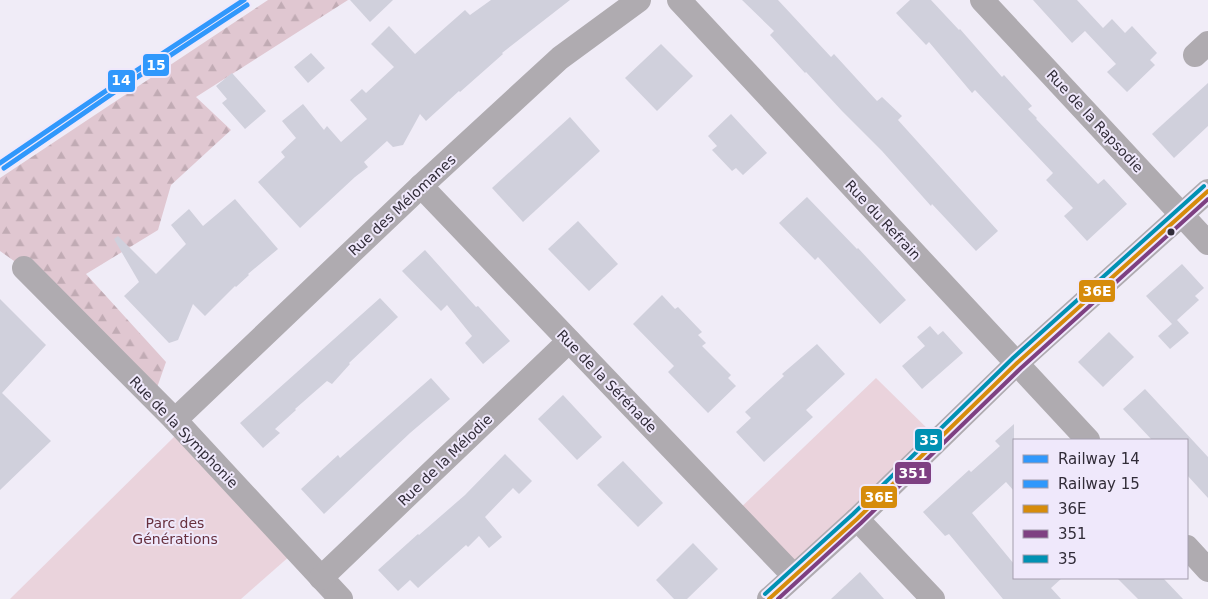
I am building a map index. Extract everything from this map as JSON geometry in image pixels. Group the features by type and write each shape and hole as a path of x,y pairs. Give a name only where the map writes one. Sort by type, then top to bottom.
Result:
{"street":[{"name":"Rue des Mélomanes","path":"175,420 421,186 560,58 639,0"},
{"name":"Rue du Refrain","path":"679,0 1087,439"},
{"name":"Rue de la Rapsodie","path":"982,0 1208,243"},
{"name":"Rue de la Sérénade","path":"421,186 794,576"},
{"path":"769,599 857,519 1017,363 1208,191"},
{"name":"Rue de la Symphonie","path":"24,268 175,420 341,599"},
{"name":"Rue de la Mélodie","path":"321,578 569,341"},
{"path":"857,519 933,599"},
{"path":"1188,548 1208,570"}],"green space":[{"path":"268,0 348,0 196,97 231,130 171,185 158,230 86,274 166,362 153,399 24,268 0,251 0,178"},
{"path":"876,378 938,439 794,576 734,514"},
{"name":"Parc des Générations","path":"177,434 291,555 241,599 10,599"}],"building":[{"path":"350,0 393,0 370,22"},
{"path":"491,0 570,0 502,53 426,121 420,114 403,145 393,147 387,141 364,162 368,167 300,228 258,182 285,157 281,152 296,138 282,121 303,104 324,130 327,126 341,142 367,119 350,100 362,89 366,93 394,67 371,44 389,26 415,54 465,10 470,15"},
{"path":"742,0 778,0 831,57 834,54 877,101 882,97 902,116 898,120 998,231 976,251 805,73 770,35 774,31"},
{"path":"910,0 931,0 960,29 1002,77 1004,75 1032,106 1028,109 1036,119 1098,184 1104,179 1127,204 1087,241 1064,216 1073,208 1046,180 1053,173 975,90 972,93 929,42 926,45 896,13"},
{"path":"1033,0 1077,0 1103,28 1112,19 1125,33 1132,26 1157,53 1150,60 1155,65 1127,92 1107,72 1116,64 1085,31 1072,43"},
{"path":"661,44 693,76 657,111 625,78"},
{"path":"311,53 325,68 308,83 294,67"},
{"path":"232,73 266,111 245,129 222,103 227,99 216,86"},
{"path":"1208,83 1208,126 1174,158 1152,134"},
{"path":"731,114 767,153 743,175 736,168 732,171 712,150 717,146 708,136"},
{"path":"570,117 600,151 523,222 492,188"},
{"path":"807,197 906,300 880,324 818,257 815,260 779,223"},
{"path":"235,199 278,249 248,274 205,316 193,304 178,340 169,343 124,296 139,282 114,239 118,236 156,274 186,244 171,225 189,209 203,226"},
{"path":"578,221 618,264 589,291 548,249"},
{"path":"425,250 476,307 478,306 510,341 483,364 465,343 472,336 447,305 441,311 402,271"},
{"path":"1182,264 1204,288 1195,296 1199,300 1177,320 1189,333 1170,349 1158,336 1172,324 1146,296"},
{"path":"662,295 675,309 678,307 702,332 698,335 706,343 702,346 731,375 728,378 736,386 708,413 668,372 674,366 633,324"},
{"path":"380,298 398,317 349,363 332,384 327,381 295,409 275,429 280,433 263,448 240,423"},
{"path":"0,299 46,345 2,393 51,441 0,490"},
{"path":"930,326 938,335 943,331 963,353 922,389 902,366 925,346 917,337"},
{"path":"1109,332 1134,357 1103,387 1078,362"},
{"path":"817,344 845,374 806,410 813,417 764,462 736,432 751,418 745,412 784,376 782,374"},
{"path":"431,378 450,399 410,433 324,514 301,489 338,455 340,458"},
{"path":"1145,389 1208,457 1208,498 1188,476 1188,439 1151,439 1123,409"},
{"path":"563,395 602,437 577,460 538,419"},
{"path":"1014,424 1013,490 1006,482 972,513 1013,563 1013,579 1061,579 1051,588 1061,599 1003,599 949,534 945,536 923,512 969,470 971,472 1000,446 995,441"},
{"path":"505,454 532,481 519,494 513,488 485,517 502,537 489,548 479,536 468,547 466,545 418,588 410,580 398,591 378,570 465,495"},
{"path":"623,461 663,503 638,527 597,485"},
{"path":"693,543 718,569 687,599 674,599 656,580"},
{"path":"860,572 884,599 831,599"},
{"path":"1118,579 1164,579 1183,599 1138,599"}],"rail line":[{"name":"14","path":"0,163 244,0"},
{"name":"15","path":"4,168 119,89 247,5"}],"transit line":[{"name":"35","path":"765,594 853,514 1013,358 1204,186"},
{"name":"36E","path":"769,599 857,519 1017,363 1208,191"},
{"name":"351","path":"778,599 861,523 1021,368 1208,199"}]}
